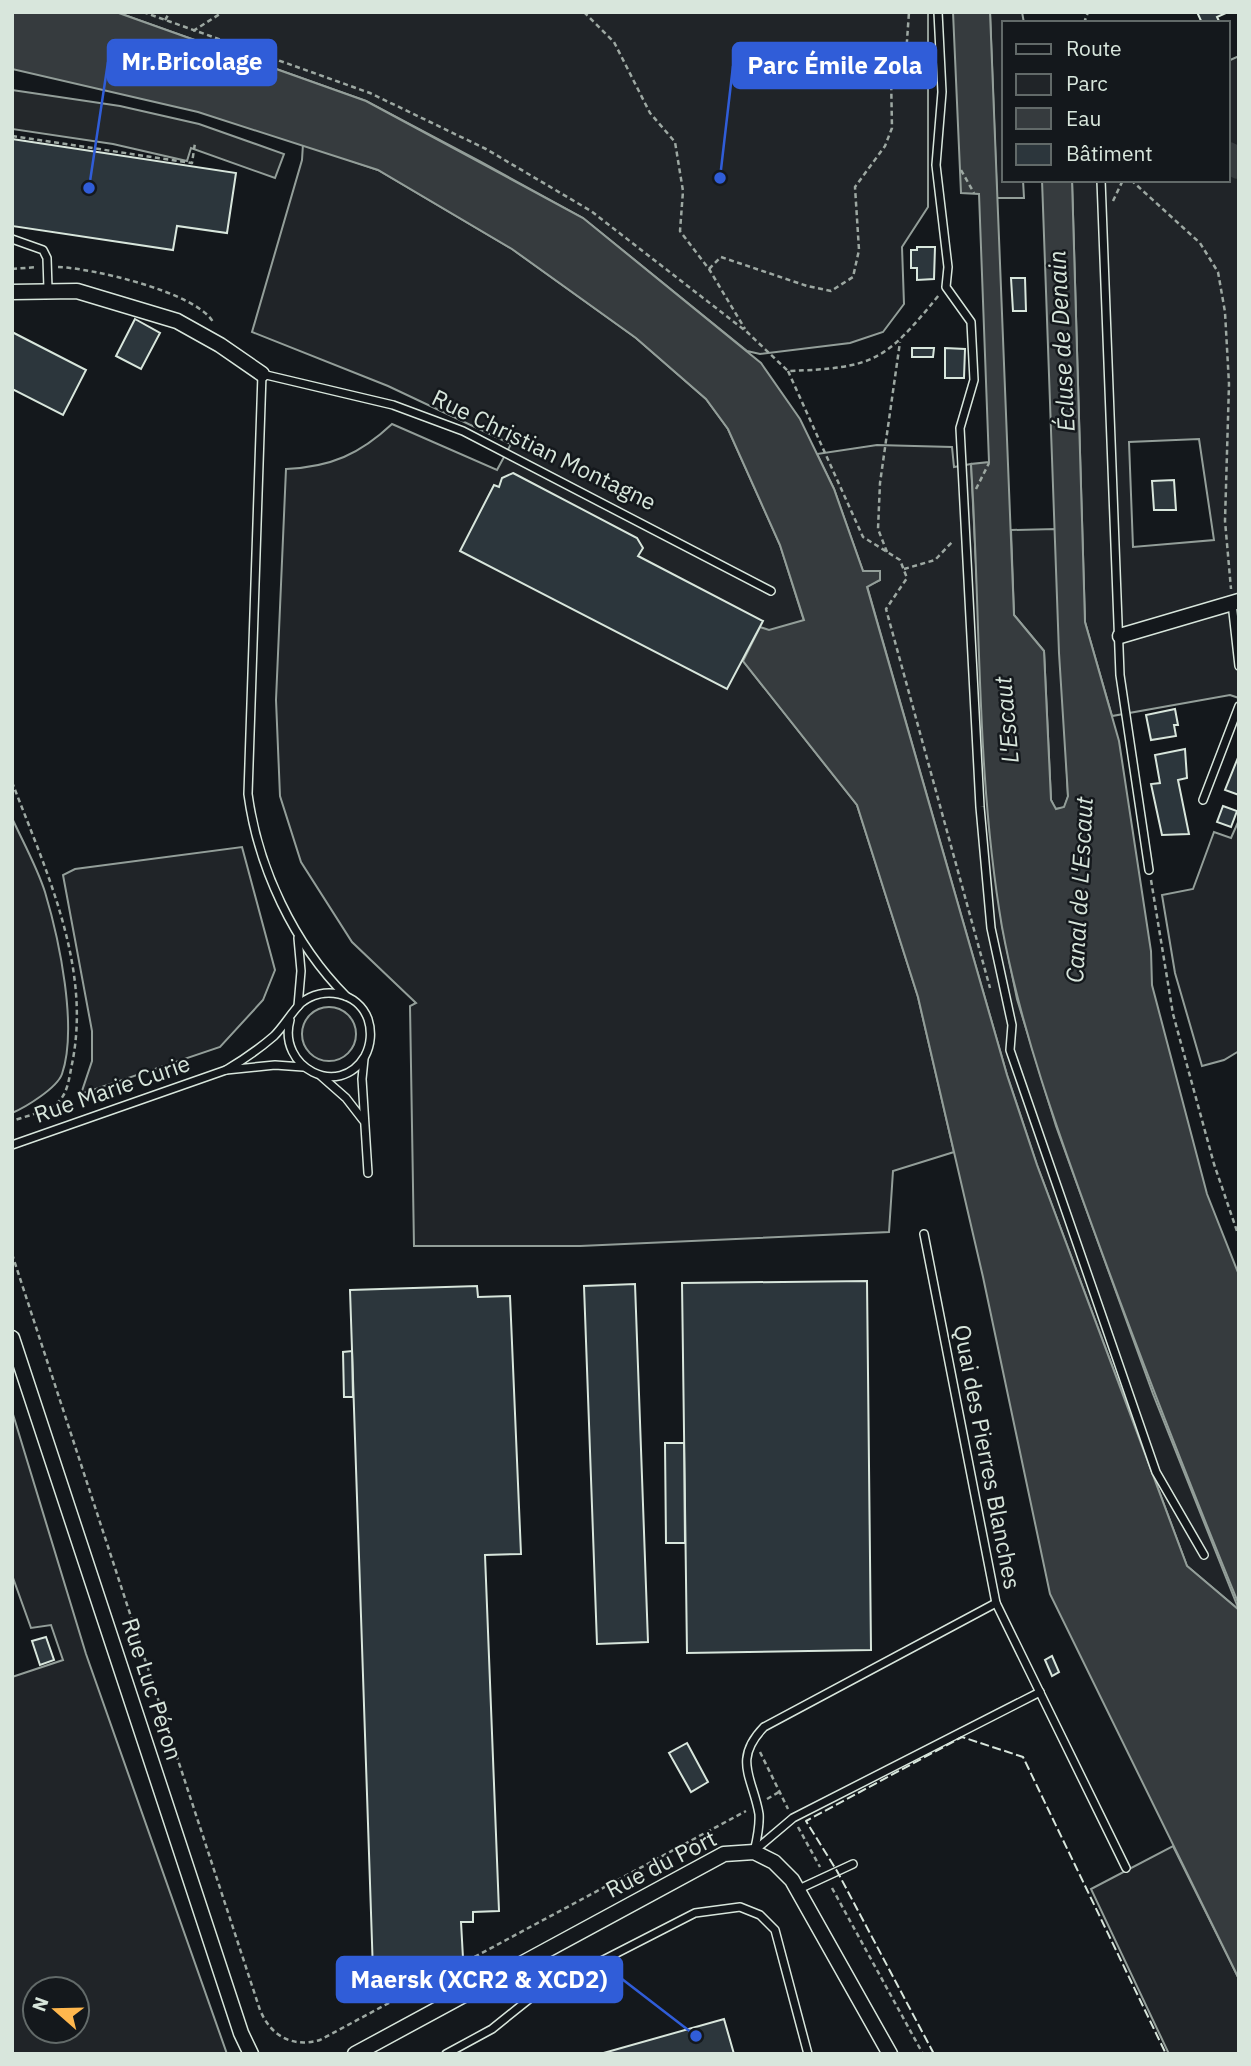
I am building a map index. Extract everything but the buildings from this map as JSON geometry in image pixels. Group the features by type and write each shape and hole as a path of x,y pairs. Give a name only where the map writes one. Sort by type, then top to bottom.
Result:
{"street":[{"name":"Rue Christian Montagne","path":"12,292 48,289 88,293 177,321 220,345 262,374"},
{"path":"1121,636 1236,602"},
{"name":"Rue Luc Péron","path":"12,1338 241,2033 251,2054"},
{"path":"754,1852 783,1870 799,1889 890,2054"},
{"name":"Rue du Port","path":"355,2054 724,1854 754,1852"}],"lane":[{"path":"938,12 942,92 936,165 948,267 946,287 971,323 974,380 960,428 980,807 991,928 1012,1025 1010,1050 1156,1472 1204,1555"},
{"path":"1101,182 1122,704 1149,870"},
{"path":"12,239 40,247 48,267 48,289"},
{"path":"262,374 248,794 253,828 265,863 295,927 321,969 362,1009 369,1021 371,1035 362,1079 368,1173"},
{"name":"Rue Christian Montagne","path":"262,374 393,405 463,431 771,591"},
{"path":"1236,602 1239,666"},
{"path":"1203,800 1239,705"},
{"path":"295,927 301,959 298,1006 290,1020 289,1046 303,1068 320,1076 350,1102 363,1121"},
{"path":"298,1006 321,993 346,996"},
{"name":"Rue Marie Curie","path":"226,1070 257,1050 290,1020"},
{"path":"320,1076 345,1073 365,1055"},
{"name":"Rue Marie Curie","path":"12,1145 226,1070 262,1066 303,1068"},
{"name":"Quai des Pierres Blanches","path":"924,1234 996,1603 1126,1868"},
{"path":"754,1740 764,1727 996,1603"},
{"path":"754,1852 793,1818 1040,1692"},
{"name":"Rue du Port","path":"754,1740 746,1769 757,1805 759,1828 754,1852"},
{"path":"799,1889 853,1864"},
{"path":"446,2054 492,2029 533,1996 684,1917 728,1907 750,1909 769,1921 775,1930 808,2054"}],"path":[{"path":"144,12 370,93 486,149 591,211 747,332 788,371 863,537 900,560 904,569 907,579 886,609 991,989"},
{"path":"165,20 170,12"},
{"path":"193,31 223,12"},
{"path":"584,12 614,42 650,113 675,142 683,191 680,231 709,269 747,332"},
{"path":"709,269 721,257 807,286 831,291 853,276 859,250 855,187 885,146 892,128 891,75 906,55 909,12"},
{"path":"12,136 192,163 195,143"},
{"path":"961,170 974,193"},
{"path":"1133,182 1200,243 1218,272 1225,312 1229,384 1226,521 1236,602"},
{"path":"12,268 48,267 91,271 186,301 211,318 220,345"},
{"path":"788,371 834,369 881,357 900,342 946,287"},
{"path":"887,552 878,529 880,483 900,342"},
{"path":"973,495 989,463"},
{"path":"904,569 935,560 953,542 956,531"},
{"path":"12,782 65,928 77,1016 75,1049 66,1091 51,1107 12,1121"},
{"path":"1149,870 1173,1014 1214,1164 1239,1237"},
{"path":"12,1254 260,2010 273,2031 299,2043 320,2039 779,1792"},
{"path":"754,1740 779,1792 923,2054"}],"green space":[{"path":"116,12 928,12 928,207 902,247 904,304 883,332 850,343 760,354 747,351 583,218 481,162 366,101"},
{"path":"990,12 1022,12 1024,21 1002,21 1002,182 1023,182 1024,198 997,198"},
{"path":"1239,56 1239,698 1230,695 1112,716 1085,622 1072,182 1230,182 1230,60","holes":["1199,439 1214,540 1133,547 1129,442"]},
{"path":"303,144 378,170 512,249 636,338 706,399 728,429 780,545 804,621 769,631 743,661 857,805 918,997 954,1152 893,1171 889,1232 580,1246 414,1246 410,1006 416,1003 352,942 301,862 280,796 276,700 286,469 317,465 344,457 392,424 497,470 511,444 388,386 252,332 302,160"},
{"path":"877,445 952,447 954,467 971,464 989,826 1002,925 1017,999 1056,1126 1153,1394 1239,1610 1187,1566 1037,1165 1007,1075 867,586 880,580 880,571 863,571 834,489 817,454"},
{"path":"1056,529 1068,797 1064,808 1055,809 1051,800 1044,651 1014,615 1011,530"},
{"path":"12,818 38,873 50,911 65,983 68,1032 66,1055 59,1079 40,1096 12,1113"},
{"path":"1239,820 1239,1051 1224,1060 1202,1066 1175,973 1162,895 1193,889 1214,832 1231,838"},
{"path":"242,847 275,970 263,1000 220,1047 81,1094 92,1061 92,1031 63,875 75,869"},
{"path":"329,1007 348,1015 356,1034 348,1053 329,1061 310,1053 302,1034 310,1015"},
{"path":"12,1411 86,1654 227,2054 12,2054 12,1677 63,1660 51,1625 31,1628 12,1575"},
{"path":"1173,1846 1239,1979 1239,2054 1169,2054 1091,1889"}],"shaded area":[{"path":"12,90 120,106 199,124 284,154 275,178 191,148 187,161 113,144 12,129"}],"water":[{"path":"12,12 116,12 366,101 583,218 761,363 800,419 834,489 863,571 880,571 880,580 867,587 1007,1075 1037,1165 1187,1566 1239,1610 1239,1979 1050,1594 983,1277 918,997 857,805 743,661 760,627 769,630 804,620 780,545 728,429 706,399 636,338 512,249 378,170 198,112 12,69"},
{"path":"953,12 990,12 1014,615 1044,651 1051,800 1056,809 1064,807 1068,796 1059,653 1042,182 1072,182 1085,622 1119,741 1151,951 1152,985 1207,1194 1239,1275 1239,1605 1146,1370 1066,1154 1019,1004 1002,927 983,754 971,464 989,462 979,194 961,193"}],"waterway":[{"path":"1230,158 1239,164"}],"fence":[{"path":"934,2054 837,1871 806,1821 962,1737 1023,1757 1166,2054"}],"place":[{"name":"Parc Émile Zola","path":"720,178"},
{"name":"Mr.Bricolage","path":"89,188"},
{"name":"Maersk (XCR2 & XCD2)","path":"696,2036"}],"water label":[{"name":"Écluse de Denain","path":"1062,341"},
{"name":"L'Escaut","path":"1007,720"},
{"name":"Canal de L'Escaut","path":"1080,890"}]}
